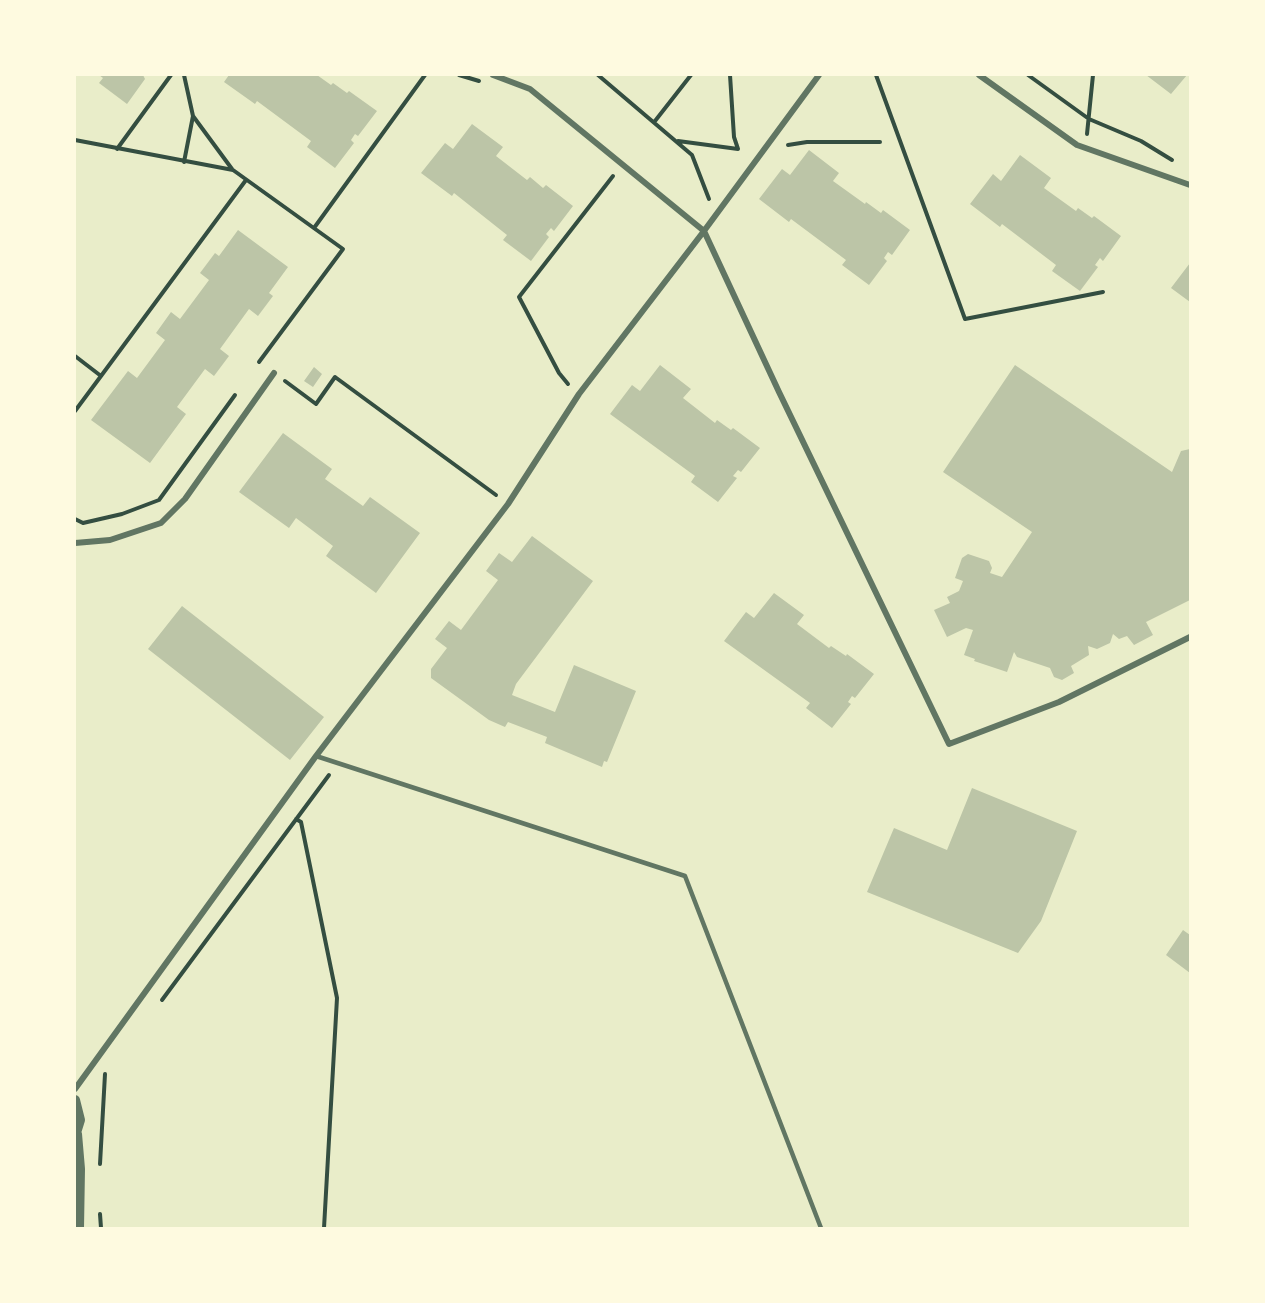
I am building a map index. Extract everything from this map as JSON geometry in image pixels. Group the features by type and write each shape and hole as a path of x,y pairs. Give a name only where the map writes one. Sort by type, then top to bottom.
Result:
{"street":[{"path":"493,75 530,89 704,231 949,744 1059,702 1190,637"},
{"path":"75,1089 316,756 508,504 579,394 704,231 819,75"},
{"path":"979,75 1077,145 1190,184"},
{"path":"75,543 110,540 161,523 185,499 274,374"},
{"path":"75,1100 80,1120 76,1135 80,1169 79,1228"}],"lane":[{"path":"316,756 685,876 820,1228"}],"path":[{"path":"117,148 171,75"},
{"path":"184,75 193,116 184,162"},
{"path":"314,228 425,75"},
{"path":"598,75 655,121 692,155 716,215"},
{"path":"655,121 691,75"},
{"path":"677,141 738,149 734,137 730,75"},
{"path":"876,75 965,319 1103,292"},
{"path":"1028,75 1089,119 1141,141 1178,164"},
{"path":"1086,148 1094,75"},
{"path":"193,116 233,170 343,249 253,371 274,374 316,404 335,377 508,504"},
{"path":"75,140 233,170"},
{"path":"764,149 807,142 880,142"},
{"path":"570,387 559,373 519,297 615,173 624,180"},
{"path":"75,411 246,180"},
{"path":"75,356 101,376"},
{"path":"75,519 83,523 122,514 159,500 239,391"},
{"path":"496,495 502,485"},
{"path":"156,1009 337,763"},
{"path":"296,819 301,822 337,998 335,1061 325,1172 324,1228"},
{"path":"93,1064 106,1076"},
{"path":"99,1175 106,1076 114,1066"},
{"path":"100,1207 100,1228"}],"building":[{"path":"99,75 143,75 145,79 127,104 99,83 103,78"},
{"path":"229,75 317,75 347,93 349,91 377,111 358,136 355,134 351,140 354,143 335,168 307,147 311,141 257,101 255,104 224,82"},
{"path":"1146,75 1187,75 1171,94"},
{"path":"472,124 503,147 496,156 527,180 530,177 543,188 546,185 573,206 554,231 551,228 546,234 549,237 531,261 503,240 507,235 454,193 452,196 421,173 445,143 453,149"},
{"path":"809,150 839,173 833,181 865,204 866,202 881,213 883,210 910,230 892,255 888,252 884,258 887,261 869,285 842,265 846,260 791,219 789,222 759,199 782,169 790,175"},
{"path":"1020,155 1051,178 1044,188 1076,211 1078,208 1092,218 1094,216 1121,236 1103,261 1100,258 1095,265 1098,267 1080,291 1052,271 1056,265 1002,224 1000,227 970,204 993,174 1001,181"},
{"path":"238,230 288,267 269,293 273,296 258,316 249,309 220,349 229,356 214,376 205,369 177,407 186,414 150,463 91,420 128,371 137,378 165,340 156,333 171,312 180,319 209,280 200,273 215,253 219,256"},
{"path":"1190,263 1190,302 1171,288"},
{"path":"660,365 691,389 683,398 715,423 717,420 731,430 733,428 760,448 741,472 738,470 733,476 737,478 718,502 691,482 695,476 610,414 632,385 640,391"},
{"path":"1015,365 1172,472 1181,451 1190,449 1190,600 1146,622 1153,635 1134,645 1127,636 1119,639 1113,634 1110,643 1097,649 1088,646 1089,655 1071,666 1074,673 1062,680 1054,677 1050,668 1017,657 1014,652 1007,672 974,661 975,659 964,655 973,630 966,628 947,637 934,610 950,603 947,597 959,591 963,581 955,578 962,558 968,554 989,561 992,568 990,573 1002,577 1032,532 943,472"},
{"path":"314,367 322,374 313,387 304,381"},
{"path":"283,433 332,469 325,479 363,506 370,497 420,533 376,593 326,556 333,546 296,518 289,528 239,492"},
{"path":"532,536 593,581 516,684 512,695 555,712 574,665 636,691 607,762 604,761 602,767 545,743 547,737 508,722 505,727 489,720 431,678 431,669 447,648 435,639 449,621 461,630 498,580 486,571 499,553 512,562"},
{"path":"774,593 804,615 797,624 829,648 831,646 846,656 847,654 874,674 855,698 852,696 848,702 851,704 832,728 806,708 810,703 724,641 746,612 754,618"},
{"path":"182,606 324,717 290,760 148,649"},
{"path":"972,788 1077,831 1041,921 1018,953 867,892 894,828 947,850"},
{"path":"1183,930 1190,935 1190,973 1166,955"}]}
